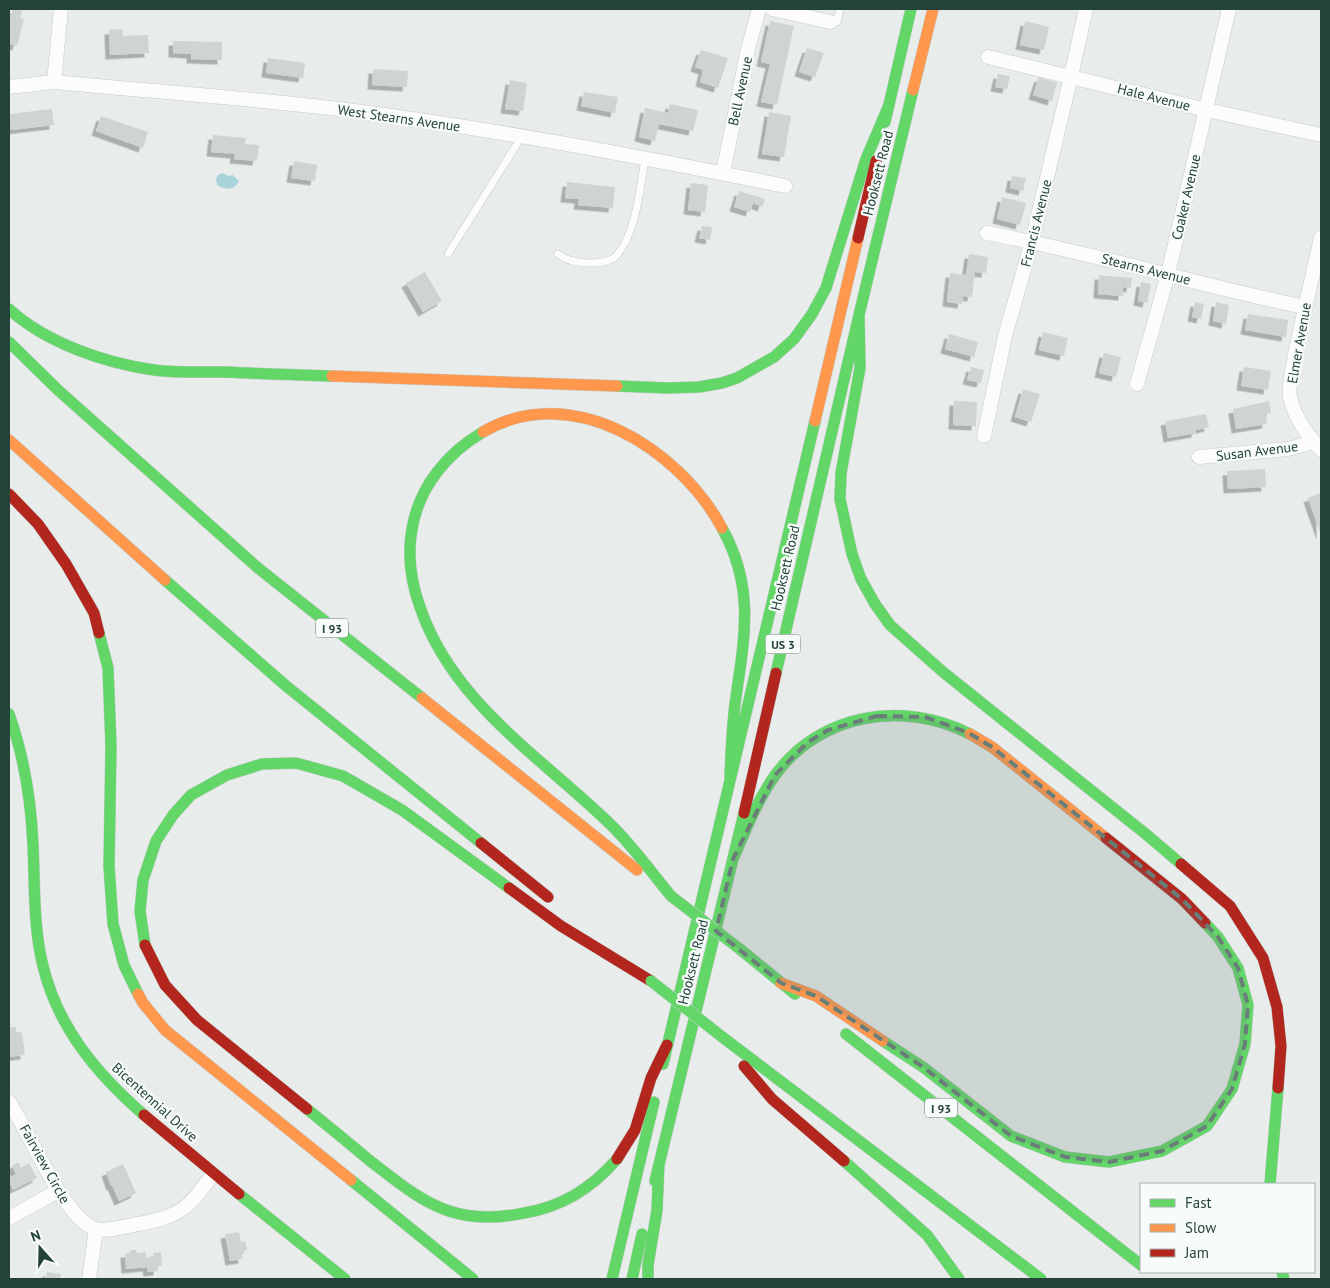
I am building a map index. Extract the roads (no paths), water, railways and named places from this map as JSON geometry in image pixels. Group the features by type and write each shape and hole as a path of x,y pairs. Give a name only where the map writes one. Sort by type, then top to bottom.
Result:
{"main road":[{"name":"Hooksett Road","path":"612,1279 644,1150 667,1044 911,9"},
{"name":"Hooksett Road","path":"632,1279 933,9"},
{"path":"9,309 16,316 55,340 90,355 115,363 155,370 668,388 699,388 722,383 751,371 774,358 794,339 812,314 826,288 866,159 889,105"},
{"path":"859,315 860,368 845,446 840,499 852,554 861,579 890,625 906,640 943,672 1147,835 1230,906 1263,958 1277,1007 1281,1046 1270,1183"},
{"name":"I 93","path":"9,342 58,390 258,568 813,1008"},
{"path":"671,896 623,836 467,691 447,665 433,640 414,590 410,564 410,539 414,518 423,494 450,454 489,428 513,419 536,414 558,414 600,423 623,433 649,447 687,478 716,515 728,536 742,575 746,631 732,722 730,777"},
{"path":"9,440 116,538 285,685 560,907"},
{"path":"9,494 44,532 66,564 94,613 108,668 111,746 109,866 113,924 124,965 143,1003 165,1030 474,1279"},
{"name":"Bicentennial Drive","path":"9,714 23,758 28,787 34,860 35,926 37,936 48,983 59,1011 74,1038 91,1064 122,1097 213,1174 345,1279"},
{"path":"733,859 759,801 775,775 789,758 808,742 828,730 877,716 925,717 948,723 969,732 992,747 1043,786 1182,899 1218,936 1238,968 1248,1005 1245,1044 1232,1089 1207,1126 1162,1151 1109,1162 1065,1158 1011,1136 923,1067 816,996 782,983"},
{"path":"651,981 561,926 402,810 343,776 296,763 262,764 227,775 191,795 173,815 156,842 143,880 140,911 145,946 165,985 197,1020 396,1181 424,1200 455,1213 487,1217 521,1216 547,1209 571,1198 592,1184 610,1168 635,1130 647,1087 667,1044"},
{"path":"583,925 721,1036 1041,1279"},
{"name":"I 93","path":"836,1026 1140,1264"},
{"path":"721,1036 748,1072 772,1098 927,1235 960,1279"},
{"path":"648,1279 648,1266 657,1210 659,1164"}],"street":[{"path":"54,82 61,9"},
{"name":"Bell Avenue","path":"723,173 748,49 759,9"},
{"path":"772,9 830,22"},
{"name":"Francis Avenue","path":"984,436 1005,336 1032,242 1086,9"},
{"name":"Coaker Avenue","path":"1137,384 1168,274 1229,9"},
{"name":"Hale Avenue","path":"988,57 1206,110 1321,135"},
{"name":"West Stearns Avenue","path":"9,87 54,82 339,109 606,150 785,186"},
{"name":"Stearns Avenue","path":"987,233 1304,307"},
{"name":"Elmer Avenue","path":"1318,446 1294,410 1290,395 1291,379 1304,307 1321,238"},
{"name":"Susan Avenue","path":"1199,458 1318,446"},
{"name":"Fairview Circle","path":"9,1102 19,1116 58,1191 68,1206 81,1219 96,1229"},
{"path":"89,1279 96,1229 109,1229 169,1218 195,1200 213,1174"},
{"path":"9,1218 58,1191"}],"lane":[{"path":"830,22 837,22 840,9"},
{"path":"448,254 522,136"},
{"path":"558,254 575,262 594,263 612,259 626,243 635,213 645,159"}],"water":[{"path":"222,173 229,176 233,175 239,181 235,187 226,189 217,185 216,179"}]}
